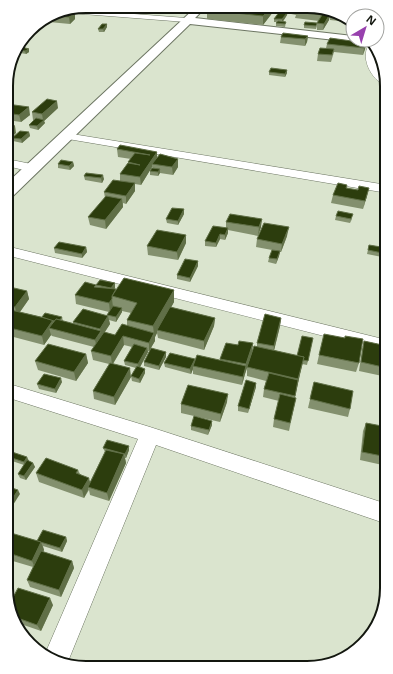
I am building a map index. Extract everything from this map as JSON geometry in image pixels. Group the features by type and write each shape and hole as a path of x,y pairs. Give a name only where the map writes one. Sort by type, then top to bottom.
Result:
{"street":[{"path":"88,13 186,20 345,38"},
{"path":"13,186 194,13"},
{"path":"371,51 369,55 372,68 379,77"},
{"path":"66,136 380,188"},
{"path":"13,164 32,168"},
{"path":"13,252 380,344"},
{"path":"13,392 150,435 380,512"},
{"path":"58,655 150,435"}],"building":[{"path":"235,13 266,13 263,16"},
{"path":"278,13 287,13 282,19 274,19"},
{"path":"74,14 69,17 64,17"},
{"path":"322,15 328,17 324,24 317,23"},
{"path":"278,21 286,22 285,24 276,23"},
{"path":"305,22 317,23 316,26 304,25"},
{"path":"102,24 107,24 103,29 98,29"},
{"path":"283,33 308,36 305,39 281,37"},
{"path":"330,38 345,40 345,46 327,44"},
{"path":"24,48 29,49 23,50"},
{"path":"320,48 334,49 332,55 318,54"},
{"path":"271,68 287,70 285,74 269,72"},
{"path":"47,99 57,101 42,114 32,112"},
{"path":"13,105 29,107 19,115 13,114"},
{"path":"36,118 44,120 37,126 29,125"},
{"path":"20,131 29,132 21,139 13,137"},
{"path":"120,145 157,152 140,177 120,174 128,163 140,165 128,162 135,153 150,155 117,149"},
{"path":"160,154 178,159 172,167 152,164"},
{"path":"61,160 73,162 69,166 58,164"},
{"path":"152,168 160,169 158,172 150,171"},
{"path":"86,173 103,175 101,178 84,176"},
{"path":"113,180 135,183 126,196 104,192"},
{"path":"338,183 347,185 346,188 358,190 359,186 369,188 365,201 333,195"},
{"path":"106,196 122,199 105,220 88,217"},
{"path":"172,208 184,209 178,221 166,219"},
{"path":"338,211 353,214 351,219 336,216"},
{"path":"230,214 262,219 259,227 226,222"},
{"path":"264,223 289,227 282,244 257,239"},
{"path":"213,226 228,228 225,235 220,234 216,243 205,241"},
{"path":"157,230 186,235 177,252 147,246"},
{"path":"59,242 86,247 82,254 54,248"},
{"path":"369,245 380,247 380,253 368,250"},
{"path":"272,250 280,251 277,259 269,258"},
{"path":"185,259 198,261 190,278 177,275"},
{"path":"124,278 174,290 153,326 127,320 137,303 112,296"},
{"path":"100,280 115,283 111,288 96,285"},
{"path":"85,282 96,285 94,287 116,289 112,299 109,303 75,295"},
{"path":"14,288 27,291 15,307 13,307"},
{"path":"113,306 122,308 116,317 107,315"},
{"path":"170,307 215,318 204,341 157,330"},
{"path":"83,309 108,316 100,329 73,322"},
{"path":"13,310 53,320 42,336 13,329"},
{"path":"45,313 62,317 60,320 56,319 54,321 42,317"},
{"path":"265,314 281,318 274,346 257,343"},
{"path":"56,319 101,331 95,340 49,328"},
{"path":"122,324 154,333 149,343 123,336 111,356 91,351 104,332 115,335"},
{"path":"324,334 345,338 345,336 363,339 359,363 319,355"},
{"path":"302,336 313,338 308,361 303,360 304,357 297,356"},
{"path":"239,341 253,343 246,364 220,359 226,343 238,345"},
{"path":"364,341 380,344 380,366 361,362"},
{"path":"48,344 86,354 74,372 35,361"},
{"path":"134,344 147,348 138,364 124,361"},
{"path":"254,346 304,357 298,379 247,367"},
{"path":"151,348 166,352 159,366 144,362"},
{"path":"170,353 195,359 190,369 164,363"},
{"path":"197,355 246,366 243,377 193,366"},
{"path":"110,363 130,368 114,397 93,391"},
{"path":"137,366 145,369 139,379 131,376"},
{"path":"269,373 298,380 295,396 264,389"},
{"path":"44,374 61,378 55,389 37,384"},
{"path":"246,380 256,383 249,409 238,406"},
{"path":"314,382 353,391 350,409 310,399"},
{"path":"188,385 228,394 221,414 181,404"},
{"path":"280,394 296,398 290,423 274,419"},
{"path":"194,416 212,421 209,430 191,426"},
{"path":"366,423 380,426 380,456 362,452"},
{"path":"107,440 129,446 125,454 103,448"},
{"path":"106,450 124,454 107,493 88,487"},
{"path":"13,452 27,457 24,462 13,458"},
{"path":"46,458 78,470 76,473 89,478 82,490 36,473"},
{"path":"27,460 33,463 24,476 18,474"},
{"path":"13,488 18,490 13,498"},
{"path":"43,530 66,537 60,548 37,541"},
{"path":"13,534 41,542 32,561 13,554"},
{"path":"41,551 72,561 59,590 27,580"},
{"path":"18,588 50,598 37,625 21,619 14,602 14,596"}]}
